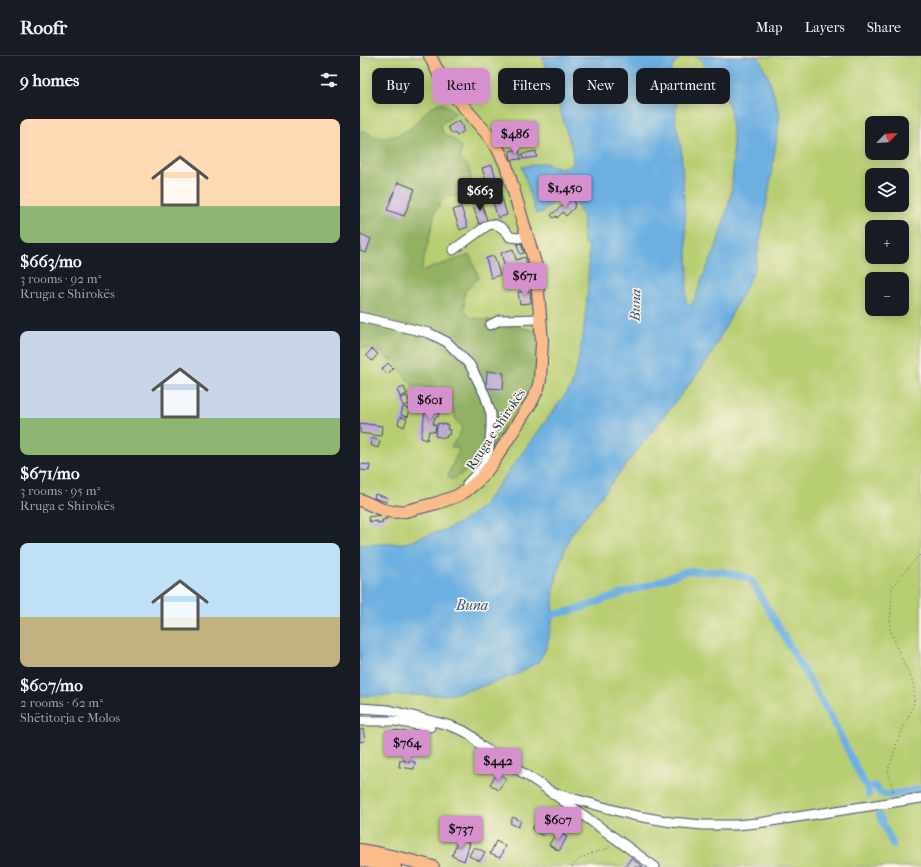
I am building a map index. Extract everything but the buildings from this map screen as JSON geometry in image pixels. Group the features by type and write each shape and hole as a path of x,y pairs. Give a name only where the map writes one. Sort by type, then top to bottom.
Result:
{"main road":[{"name":"Rruga e Shirokës","path":"360,500 383,510 398,512 426,507 462,494 486,471 535,396 540,380 542,342 536,266 508,172 503,158 489,136 446,86 430,56"},
{"path":"360,850 417,862 433,867"},
{"path":"360,860 395,867"}],"street":[{"path":"453,250 488,224 492,223 498,225 510,237 519,238 527,234"},
{"path":"360,317 430,333 447,342 470,365 485,395 491,414 490,434 487,459 484,465 464,486 462,494"},
{"path":"490,325 500,320 540,318"},
{"path":"360,708 390,710 448,725 464,731 481,746 550,792 655,867"},
{"path":"360,721 395,721 417,724 447,730 470,740 477,741"},
{"path":"550,792 632,815 671,822 703,825 758,823 921,798"}],"path":[{"path":"896,802 888,770 900,734 914,703 914,684 899,654 890,630 892,587 915,559 921,554"},
{"path":"572,867 579,859 597,851 609,848 615,838"}],"green space":[{"path":"360,56 921,56 921,867 360,867"},
{"path":"444,104 455,113 441,125 442,131 446,136 460,146 460,158 467,165 471,176 471,189 466,196 451,196 446,198 441,202 436,210 421,271 470,255 479,278 465,291 464,309 466,312 472,318 537,331 536,384 496,445 452,480 448,477 449,472 459,450 456,447 451,447 462,428 456,421 454,412 431,390 423,386 413,386 396,362 388,359 381,353 360,347 360,131 367,132 380,138 394,136 414,126 434,105"}],"water":[{"name":"Buna","path":"542,56 684,56 675,62 672,68 636,68 636,104 677,104 675,120 681,148 688,270 686,303 689,306 695,298 715,251 731,196 733,170 733,140 730,108 728,104 730,104 730,68 704,68 700,59 695,56 758,56 769,79 780,115 755,269 708,360 570,536 560,563 554,589 552,624 547,646 539,661 518,674 477,688 447,695 360,696 360,545 411,542 424,536 445,530 471,515 483,506 571,387 583,335 588,282 589,246 584,243 583,217 568,187 564,185 548,207 536,214 522,167 544,163 562,169 573,164 572,149 558,104 565,104 565,68 546,68"}],"waterway":[{"path":"552,615 578,609 686,571 724,572 747,578 751,580 831,717 866,786 874,786 882,794 888,795 921,789"},
{"path":"866,786 869,795"},
{"path":"879,815 893,845"}]}
